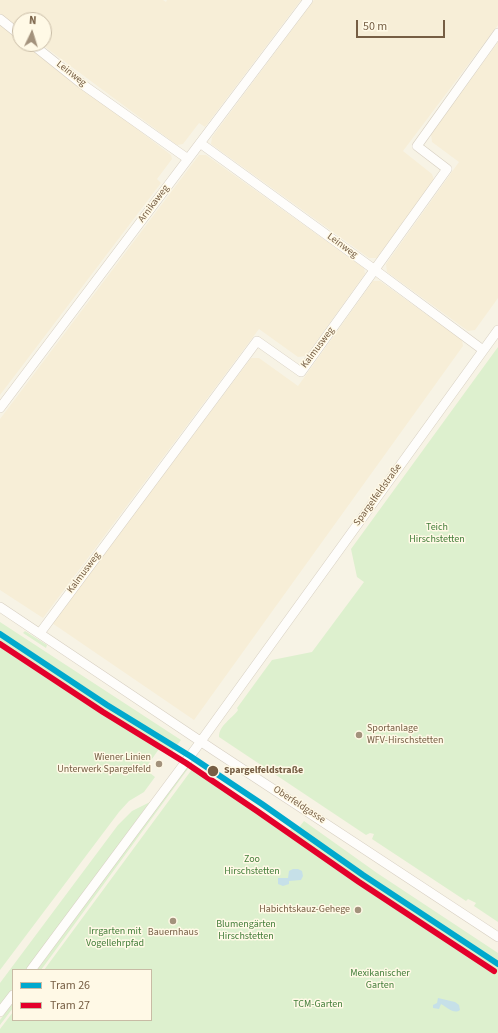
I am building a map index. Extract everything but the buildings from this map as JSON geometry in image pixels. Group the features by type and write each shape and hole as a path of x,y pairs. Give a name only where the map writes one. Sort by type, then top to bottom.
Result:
{"street":[{"name":"Arnikaweg","path":"0,408 308,0"},
{"path":"0,19 12,28"},
{"name":"Kalmusweg","path":"40,633 257,341 301,372 447,169 417,146 498,33"},
{"name":"Leinweg","path":"42,52 82,84 188,159"},
{"name":"Leinweg","path":"200,143 483,350"},
{"name":"Spargelfeldstraße","path":"32,969 201,741 498,330"},
{"name":"Oberfeldgasse","path":"0,607 498,937"},
{"path":"0,1012 12,996"}],"shaded area":[{"path":"0,0 163,0 166,2 167,0 301,0 205,127 199,123 183,144 177,145 52,52 52,12 12,12 12,23 0,14"},
{"path":"314,0 498,0 498,25 403,151 432,174 434,180 377,258 369,258 211,144 212,137"},
{"path":"0,24 12,33 12,52 36,52 171,155 172,159 157,179 161,183 0,395"},
{"path":"498,42 498,298 475,330 468,331 387,272 386,264 459,162 432,142 431,134"},
{"path":"199,155 206,155 364,268 365,274 306,356 298,357 259,329 43,618 0,590 0,419"},
{"path":"373,281 380,281 462,340 463,346 194,720 52,623 251,358 259,358 298,386"}],"green space":[{"name":"Sportanlage WFV-Hirschstetten","path":"498,347 498,922 474,906 476,903 468,899 466,901 372,839 374,834 370,833 366,835 219,737 223,726 238,710 237,708 272,660 312,652 364,582 357,577 351,549"},
{"path":"0,622 181,740 171,753 161,746 145,769 155,777 144,792 129,801 119,812 0,970"},
{"path":"25,631 47,645 46,648 23,633"},
{"path":"188,765 190,766 42,969 38,969"},
{"name":"Blumengärten Hirschstetten","path":"193,768 282,827 281,829 288,833 292,827 297,830 304,821 377,873 498,953 498,1033 0,1033 0,1029 12,1013 12,1021 152,1021 152,969 45,969"},
{"path":"150,802 27,969 12,969 12,989 0,1006 0,983 118,825 132,811"},
{"path":"12,1003 12,1009 0,1025 0,1020"}],"water":[{"path":"293,869 302,871 303,876 301,880 289,881 289,884 283,886 278,884 278,878 288,878 289,871"},
{"path":"438,998 455,1002 459,1005 460,1010 455,1012 441,1004 439,1009 433,1008 433,1005 437,1003"}],"tram line":[{"name":"26","path":"0,634 107,705 190,756 262,804 363,875 498,964"},
{"name":"27","path":"0,644 103,712 186,763 359,882 494,971"}],"place":[{"name":"Sportanlage WFV-Hirschstetten","path":"359,735"},
{"name":"Wiener Linien Unterwerk Spargelfeld","path":"159,764"},
{"name":"Spargelfeldstraße","path":"213,771"},
{"name":"Habichtskauz-Gehege","path":"358,910"},
{"name":"Bauernhaus","path":"173,921"}],"park label":[{"name":"Teich Hirschstetten","path":"437,534"},
{"name":"Zoo Hirschstetten","path":"252,866"},
{"name":"Irrgarten mit Vogellehrpfad","path":"115,938"},
{"name":"Mexikanischer Garten","path":"380,980"},
{"name":"TCM-Garten","path":"318,1005"}]}
